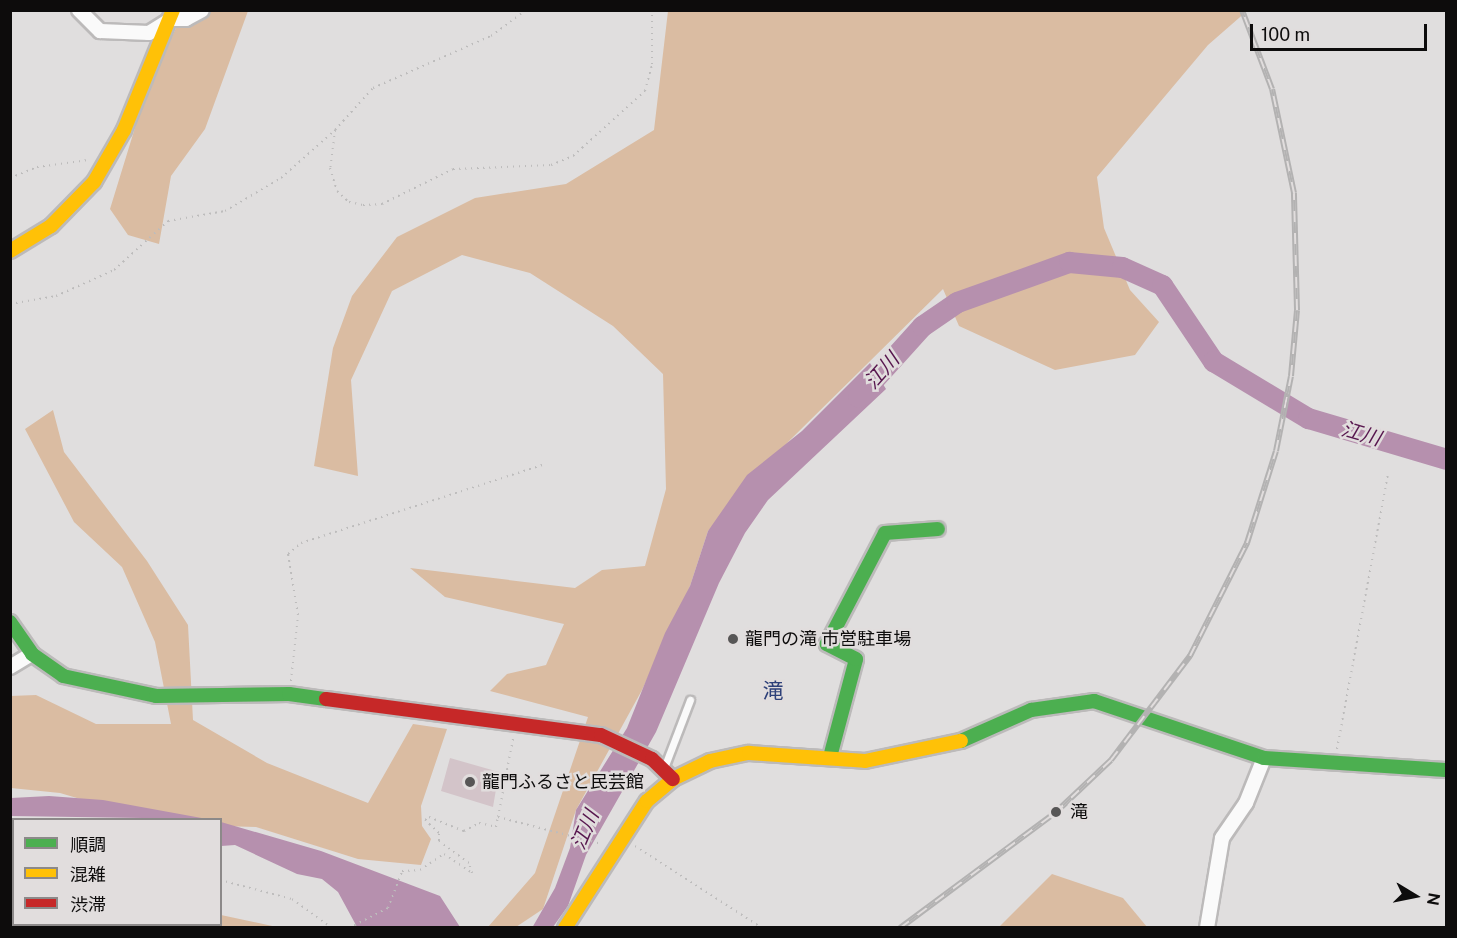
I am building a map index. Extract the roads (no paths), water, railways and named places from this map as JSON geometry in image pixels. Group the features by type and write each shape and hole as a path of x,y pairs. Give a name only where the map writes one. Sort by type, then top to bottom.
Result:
{"street":[{"path":"79,10 100,31 149,33 172,15 202,10"},
{"path":"10,251 76,204 108,160 172,15"},
{"path":"830,757 856,659 827,644 885,533 938,530"},
{"path":"10,622 32,654 63,676 136,693 182,697 289,694 601,735 652,759 668,774"},
{"path":"10,667 32,654"},
{"path":"565,927 621,836 668,774 710,760 749,753 865,760 907,755 954,744 1031,710 1094,701 1264,758 1446,770"},
{"path":"1207,927 1222,838 1246,803 1264,758"}],"lane":[{"path":"668,774 690,700"}],"water":[{"path":"870,363 886,389 768,500 745,533 719,583 656,732 586,855 568,906 553,927 532,928 555,888 570,848 576,810 627,728 665,633 690,586 708,531 747,475 802,431"},
{"path":"49,796 103,800 202,818 11,816 11,798"},
{"path":"222,822 321,851 440,896 460,927 357,927 338,892 322,879 297,874 235,845 222,846"}],"waterway":[{"name":"江川","path":"858,397 922,326 957,302 1069,262 1122,267 1162,285 1213,361 1308,418 1446,459"}],"railway":[{"path":"900,928 1055,813 1111,760 1190,656 1247,543 1276,451 1291,376 1297,310 1294,193 1272,89 1242,10"}],"place":[{"name":"龍門の滝 市営駐車場","path":"733,639"},
{"name":"龍門ふるさと民芸館","path":"470,782"},
{"name":"滝","path":"1056,812"}],"district":[{"name":"滝","path":"773,691"}]}
